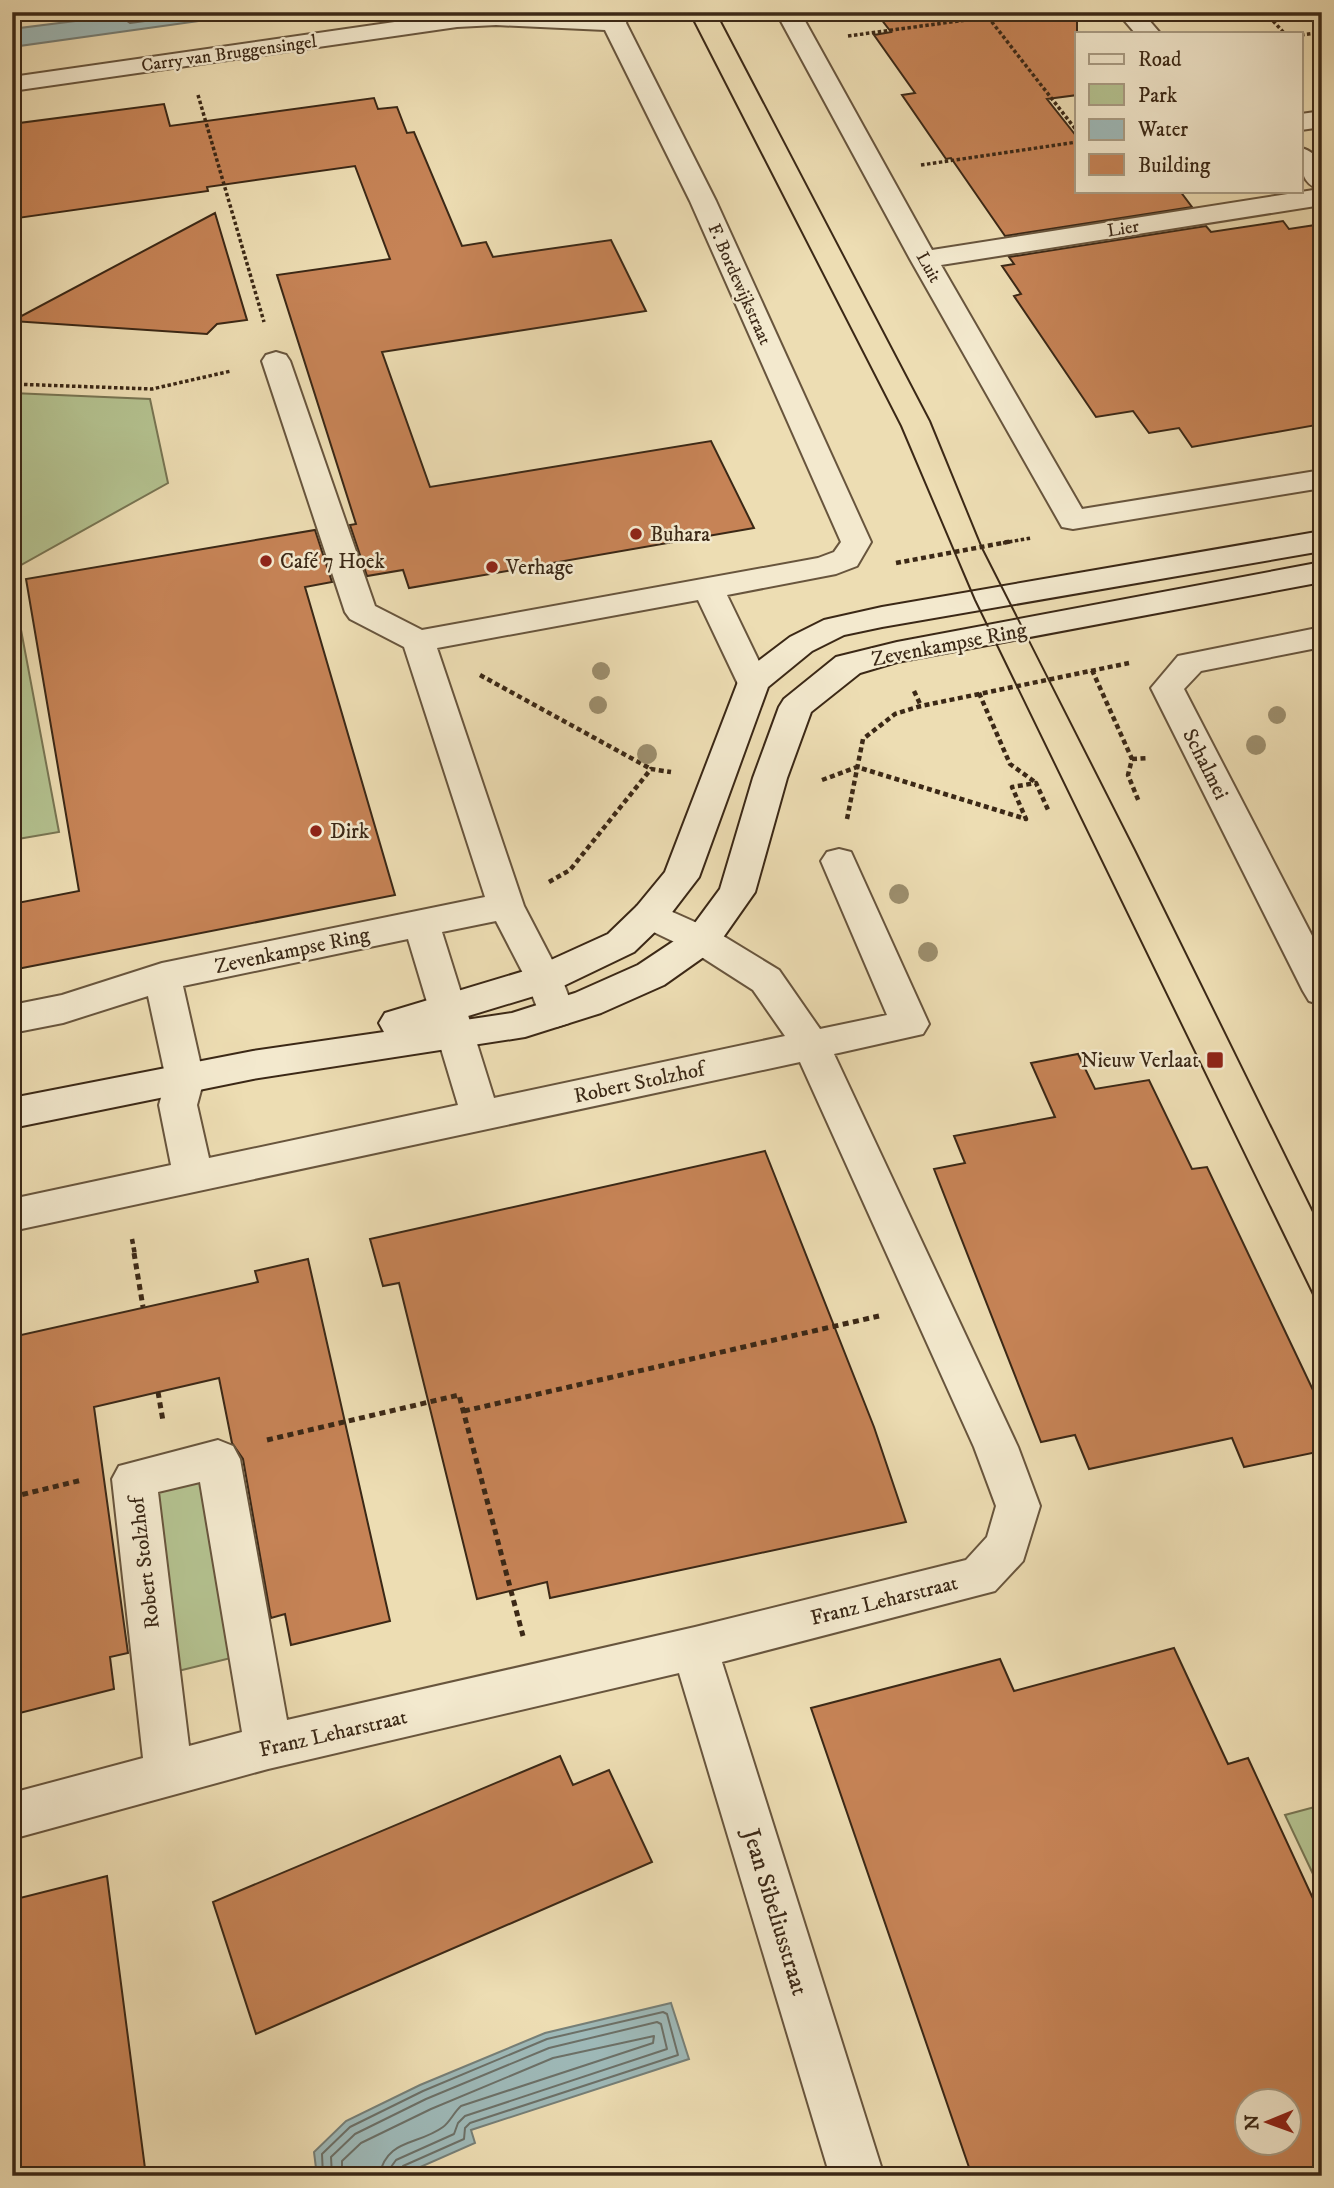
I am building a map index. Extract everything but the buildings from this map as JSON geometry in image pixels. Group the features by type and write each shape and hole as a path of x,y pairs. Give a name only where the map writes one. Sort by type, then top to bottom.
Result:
{"street":[{"name":"Luit","path":"788,12 924,259 1073,520"},
{"path":"1129,12 1147,32"},
{"name":"Carry van Bruggensingel","path":"12,84 457,20 615,18"},
{"name":"F. Bordewijkstraat","path":"615,18 703,201 856,542 846,559 825,567 708,588"},
{"path":"1302,122 1322,119"},
{"path":"1302,157 1322,182"},
{"name":"Lier","path":"924,259 1322,197"},
{"path":"275,361 361,612 418,641 708,588 753,682"},
{"path":"1073,520 1322,479"},
{"name":"Zevenkampse Ring","path":"12,1113 452,1022 621,943 650,915 681,877 753,682 801,644 835,627 1099,578 1322,541"},
{"name":"Zevenkampse Ring","path":"452,1022 512,1027 588,1003 651,975 702,940 737,892 770,778 796,707 848,665 897,652 1322,572"},
{"name":"Schalmei","path":"1322,637 1190,663 1167,688 1322,991"},
{"path":"418,641 506,906 544,979 556,1013"},
{"name":"Robert Stolzhof","path":"12,1215 910,1024 839,861"},
{"name":"Zevenkampse Ring","path":"12,1019 63,1009 162,977 506,906"},
{"name":"Franz Leharstraat","path":"12,1816 268,1748 695,1648 979,1577 1007,1547 1018,1506 996,1447 811,1045 766,980 702,940 650,915"},
{"path":"421,923 480,1115"},
{"path":"162,977 186,1079 178,1105 193,1175"},
{"path":"218,1460 268,1748"},
{"name":"Robert Stolzhof","path":"169,1774 134,1479 218,1460"},
{"name":"Jean Sibeliusstraat","path":"695,1648 857,2176"}],"path":[{"path":"985,12 1075,128"},
{"path":"1265,12 1283,32"},
{"path":"804,40 988,17"},
{"path":"1302,35 1322,32"},
{"path":"12,384 152,389 275,361 187,60"},
{"path":"875,171 1075,142"},
{"path":"889,565 1037,537 1073,520"},
{"path":"418,641 651,769"},
{"path":"839,861 863,739 895,714 979,693 1138,661"},
{"path":"1092,670 1132,759 1128,775 1139,802"},
{"path":"979,693 1010,764 1036,783"},
{"path":"464,1411 931,1304"},
{"path":"218,1460 235,1448 459,1395 536,1685"},
{"path":"12,1497 104,1475 134,1479"}],"green space":[{"path":"12,393 150,399 168,483 12,570"},
{"path":"12,582 59,832 12,840"},
{"path":"204,1474 235,1657 170,1673 142,1488"},
{"path":"1322,1805 1322,1893 1285,1815"}],"water":[{"path":"147,12 263,12 12,47 12,29"},
{"path":"671,2003 689,2059 471,2130 475,2143 400,2176 317,2176 314,2152 346,2121 420,2085 545,2033"}],"tram line":[{"path":"689,12 901,426 975,600 1322,1313"},
{"path":"716,12 930,421 982,548 1135,850 1322,1230"}],"place":[{"name":"Buhara","path":"636,534"},
{"name":"Café 7 Hoek","path":"266,561"},
{"name":"Verhage","path":"492,567"},
{"name":"Dirk","path":"316,831"},
{"name":"Nieuw Verlaat","path":"1215,1060"}]}
